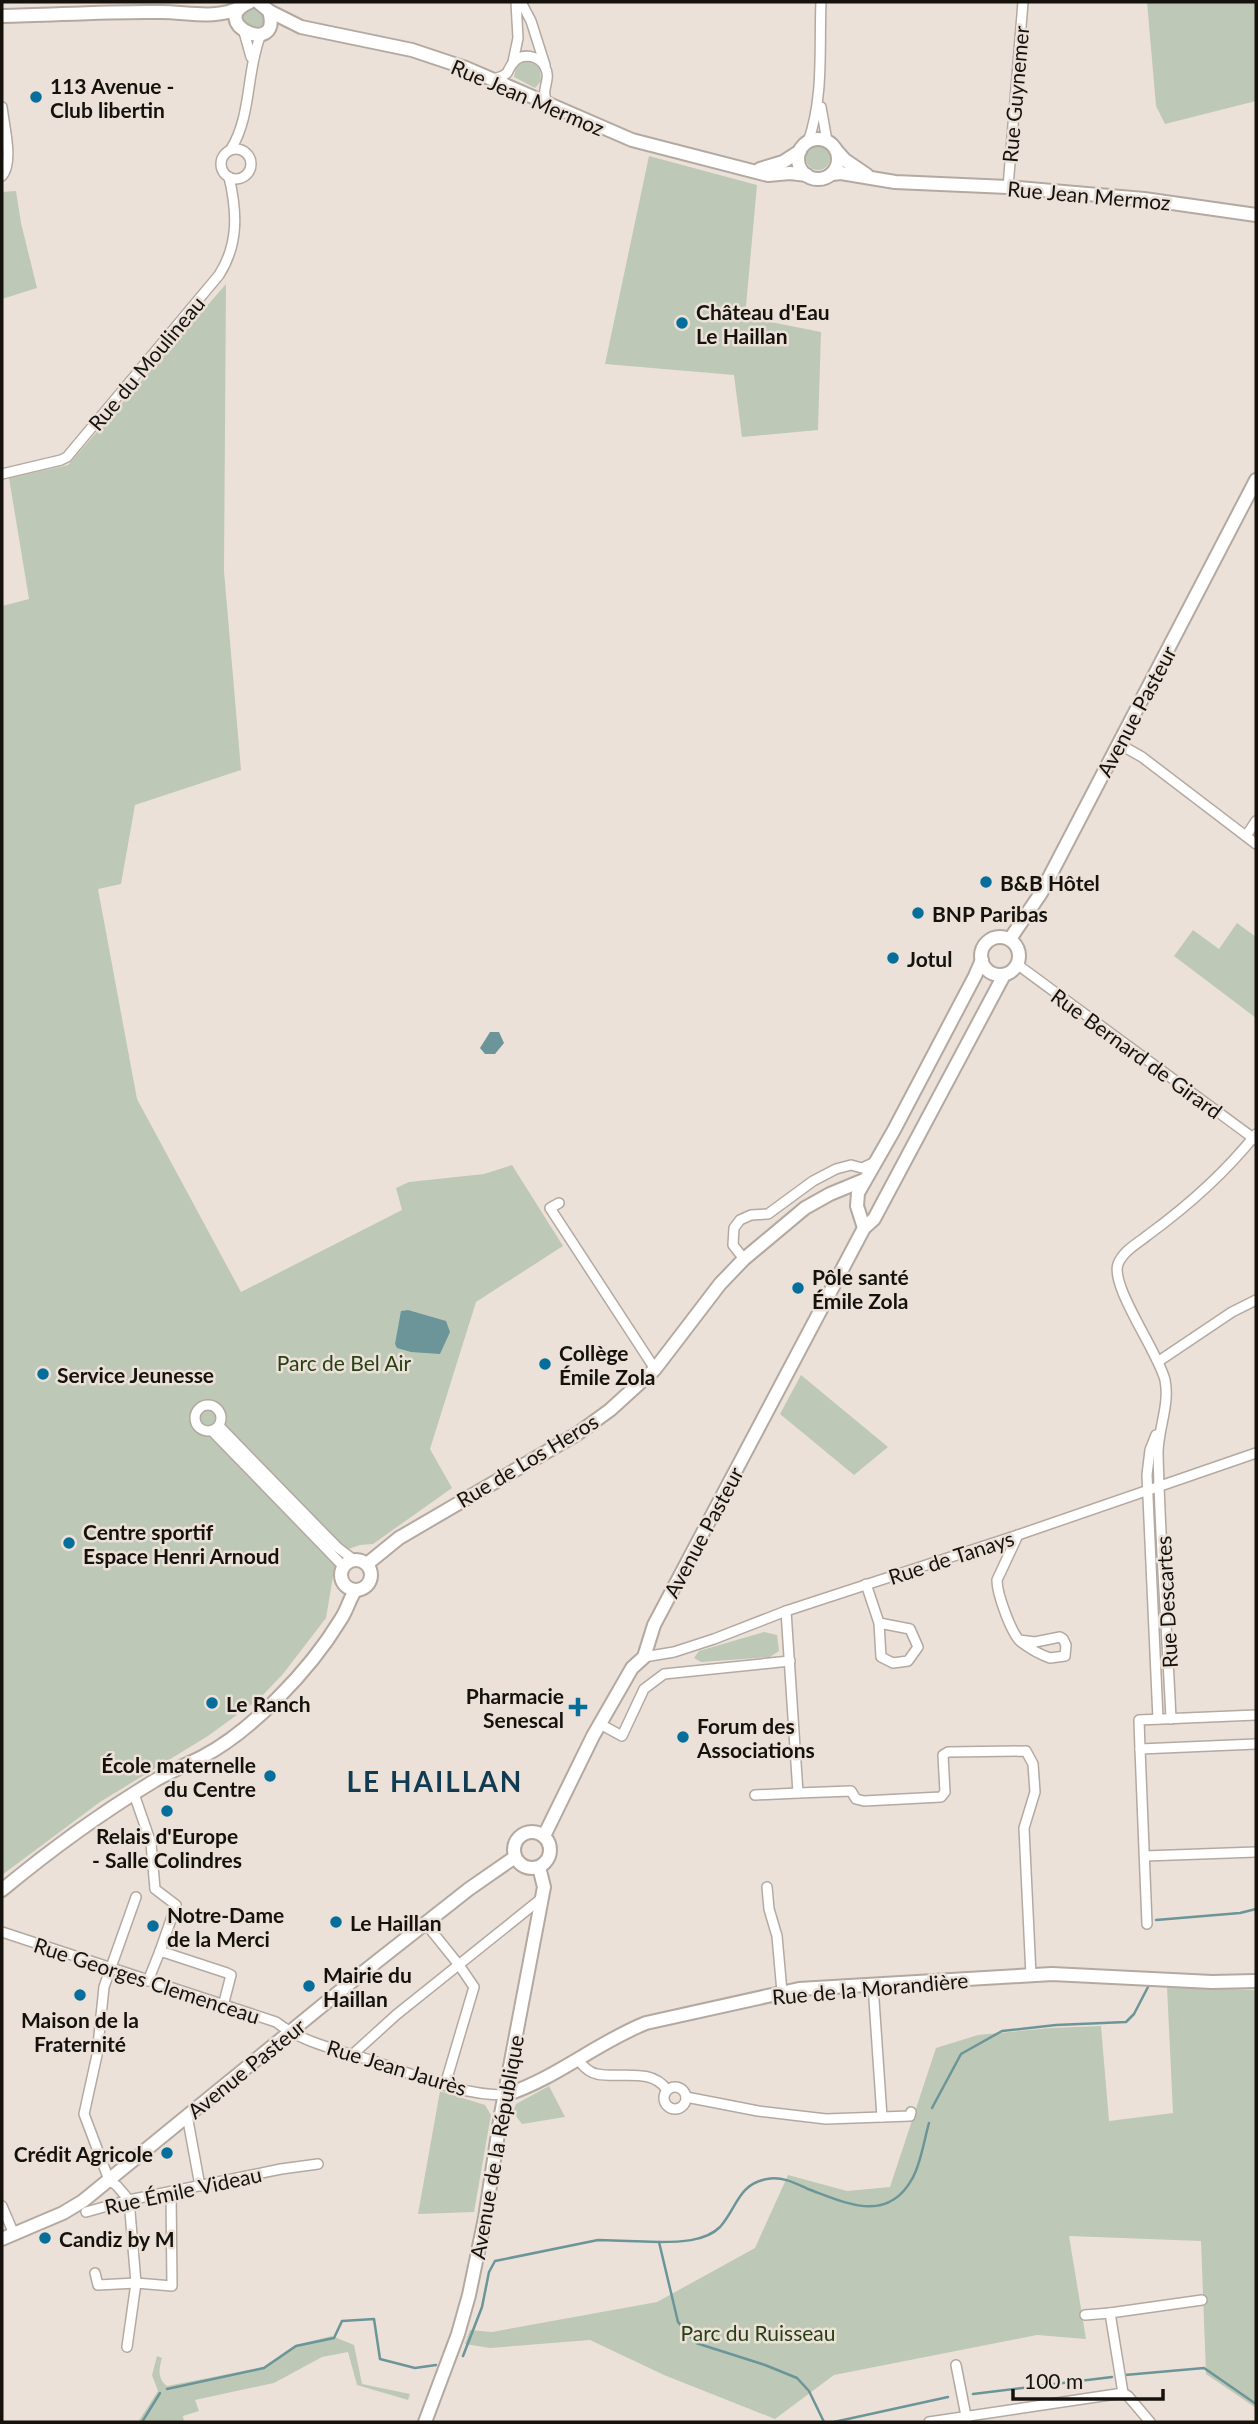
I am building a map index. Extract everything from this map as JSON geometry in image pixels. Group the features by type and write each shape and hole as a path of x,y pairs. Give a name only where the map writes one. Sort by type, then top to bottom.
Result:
{"street":[{"path":"519,2 531,21 547,70 543,90 548,105"},
{"path":"511,88 507,74 518,38 519,2"},
{"path":"819,95 815,121 799,164 807,175 819,179 832,174 838,163 822,124 819,95 821,2"},
{"name":"Rue Guynemer","path":"1008,187 1023,2"},
{"path":"2,16 160,12 206,15 227,13 255,4"},
{"path":"252,63 237,17 255,4"},
{"path":"241,129 251,166 242,177 229,177 221,165 224,155 231,149 241,129 252,63 263,32 271,21 255,4"},
{"name":"Rue Jean Mermoz","path":"255,4 301,27 412,50 490,79 632,140 753,172 768,175 807,175"},
{"path":"206,15 227,20 250,35 263,32"},
{"path":"519,24 531,21"},
{"name":"Rue Jean Mermoz","path":"263,32 301,27"},
{"path":"512,64 522,57 534,57 544,64 547,70"},
{"path":"490,79 507,74"},
{"path":"528,96 543,90"},
{"path":"2,107 8,160 6,172 2,176"},
{"path":"753,172 783,162 814,139 832,146"},
{"name":"Rue Jean Mermoz","path":"832,146 855,168 880,181"},
{"path":"231,149 246,152"},
{"name":"Rue Jean Mermoz","path":"832,174 880,181 1008,187 1144,199 1256,215"},
{"name":"Rue du Moulineau","path":"2,474 61,460 73,451 229,261 235,233 229,177"},
{"name":"Rue du Moulineau","path":"233,203 242,177"},
{"name":"Avenue Pasteur","path":"1010,939 1041,893 1256,480"},
{"path":"1119,744 1142,757 1256,844"},
{"path":"1245,836 1256,821"},
{"path":"864,1228 856,1199 864,1180 881,1155 939,1045 982,960 983,948 990,939 1010,939 1018,949 1018,965"},
{"path":"982,960 989,972 1004,975"},
{"name":"Avenue Pasteur","path":"544,1836 600,1724 632,1668 644,1657 653,1626 864,1228 874,1219 1004,975 1018,965"},
{"name":"Rue Bernard de Girard","path":"1018,965 1255,1137"},
{"path":"1163,1416 1165,1382 1159,1361 1118,1283 1117,1268 1124,1254 1191,1203 1255,1137"},
{"path":"744,1259 733,1245 734,1228 740,1220 751,1215 768,1214 813,1181 836,1169 851,1165 862,1168 883,1161 892,1167 891,1186"},
{"name":"Rue de Los Heros","path":"367,1564 399,1538 577,1434 622,1399 654,1369 719,1284 744,1259 805,1208 864,1180"},
{"path":"830,1194 840,1195 857,1206"},
{"path":"559,1203 550,1208 654,1369"},
{"path":"1159,1361 1232,1312 1256,1300"},
{"name":"Rue Descartes","path":"1163,1416 1158,1450 1171,1719"},
{"name":"Rue Descartes","path":"1158,1719 1147,1489 1148,1462 1163,1416"},
{"path":"2,1890 134,1794 181,1766 204,1756 245,1727 278,1698 307,1664 343,1618 349,1599 355,1591 365,1588 371,1579 367,1564 349,1563 337,1547 215,1429"},
{"name":"Rue de Tanays","path":"644,1657 674,1652 786,1611 1018,1535 1256,1452"},
{"path":"1018,1535 997,1588 1019,1640 1050,1658 1065,1656 1066,1650 1060,1637 1035,1642 1019,1640"},
{"path":"349,1563 341,1579 346,1587 355,1591"},
{"path":"866,1584 879,1623 881,1657 893,1663 908,1661 918,1647 910,1629 879,1623"},
{"path":"786,1611 797,1793"},
{"path":"600,1724 622,1736 644,1689 664,1674 790,1661"},
{"path":"1147,1924 1139,1720 1256,1715"},
{"path":"1140,1749 1256,1744"},
{"path":"755,1795 851,1791 856,1799 864,1801 941,1797 945,1792 943,1755 948,1752 1026,1751 1033,1764 1035,1793 1024,1828 1031,1976"},
{"path":"134,1794 151,1843 155,1889 176,1905 148,1980"},
{"path":"533,1831 544,1836 550,1846 545,1864 528,1868 518,1862 514,1845 521,1835 533,1831"},
{"path":"1145,1856 1256,1852"},
{"name":"Avenue Pasteur","path":"8,2237 63,2213 83,2201 360,1974 478,1882 515,1857"},
{"name":"Avenue de la République","path":"426,2422 458,2334 485,2218 544,1887 539,1867"},
{"path":"767,1887 769,1909 777,1936 782,1992"},
{"path":"127,2347 136,2283 129,2200 109,2180 84,2114 97,2055 104,1987 136,1897"},
{"path":"352,2054 396,2015 542,1898"},
{"path":"426,1924 460,1965 474,1987 445,2085"},
{"name":"Rue Georges Clemenceau","path":"2,1932 276,2022 291,2033"},
{"path":"160,1951 231,1975 223,2006"},
{"name":"Rue de la Morandière","path":"505,2095 534,2085 626,2031 646,2023 782,1992 1052,1974 1212,1982 1256,1981"},
{"path":"873,1984 882,2117"},
{"name":"Rue Jean Jaurès","path":"291,2033 445,2085 490,2095 505,2095"},
{"path":"579,2061 596,2074 629,2074 659,2080 667,2090"},
{"path":"686,2097 682,2107 672,2109 664,2102 667,2090 672,2087 680,2088 686,2097 758,2111 827,2119 911,2116 911,2112"},
{"path":"187,2115 200,2186"},
{"name":"Rue Émile Videau","path":"86,2212 129,2200 318,2164"},
{"path":"95,2273 99,2285 136,2283 172,2286 171,2192"},
{"path":"2,2206 8,2237"},
{"path":"1085,2315 1202,2300"},
{"path":"1111,2313 1123,2393"},
{"path":"956,2365 966,2420"},
{"path":"929,2422 966,2420 1123,2393 1150,2422"}],"green space":[{"path":"1147,2 1256,2 1256,101 1165,124 1156,106"},
{"path":"254,7 264,14 265,18 258,28 254,29 244,22 243,18 250,8"},
{"path":"523,62 533,62 540,68 541,81 535,88 514,77 516,68"},
{"path":"818,146 826,150 830,158 826,166 818,170 810,166 806,158 810,150"},
{"path":"649,156 757,185 745,317 821,332 818,430 742,437 734,375 605,364"},
{"path":"16,191 37,288 2,299 2,192"},
{"name":"Parc de Bel Air","path":"226,284 224,571 241,770 135,805 121,884 98,889 137,1099 241,1292 402,1210 396,1188 409,1182 484,1174 512,1165 563,1246 476,1302 430,1449 452,1488 373,1544 360,1545 337,1553 326,1618 283,1674 260,1698 208,1736 100,1802 2,1875 2,606 29,599 9,478 68,465"},
{"path":"1237,923 1256,937 1256,1018 1174,956 1193,930 1219,949"},
{"path":"801,1375 888,1447 854,1475 780,1414"},
{"path":"764,1632 777,1635 779,1651 770,1657 701,1662 694,1658 699,1651"},
{"name":"Parc du Ruisseau","path":"1167,1987 1256,1990 1256,2408 1206,2374 1201,2241 1069,2236 1086,2339 1037,2335 834,2375 775,2419 664,2375 590,2340 490,2348 465,2344 470,2330 492,2332 657,2302 755,2248 788,2175 847,2191 890,2187 936,2048 978,2035 1101,2026 1109,2121 1173,2113"},
{"path":"549,2086 565,2117 522,2124 513,2112 516,2104"},
{"path":"440,2091 485,2105 491,2115 474,2212 418,2214"},
{"path":"332,2336 354,2345 362,2384 410,2394 408,2400 357,2385 348,2352 322,2357 274,2383 195,2400 199,2411 183,2416 184,2422 138,2422 158,2391 152,2375 157,2356 162,2358 160,2373 167,2386 263,2367 295,2345"}],"water":[{"path":"490,1032 499,1032 504,1043 495,1054 485,1054 480,1048"},
{"path":"408,1310 446,1321 450,1332 440,1354 397,1348 395,1344 401,1311"}],"waterway":[{"path":"1156,1920 1240,1913 1256,1909"},
{"path":"932,2108 961,2054 1002,2031 1126,2022 1134,2014 1149,1985"},
{"path":"659,2242 691,2240 714,2232 726,2220 744,2191 767,2179 778,2178 851,2204 878,2206 891,2202 902,2193 915,2173 929,2123"},
{"path":"463,2356 482,2307 489,2272 495,2261 598,2240 659,2242 678,2322 696,2343 797,2378 809,2391 824,2422"},
{"path":"167,2389 264,2368 296,2346 334,2338 342,2321 374,2319 380,2359 415,2368 436,2365"},
{"path":"1125,2375 1204,2368 1256,2404"},
{"path":"973,2394 1112,2377"},
{"path":"142,2422 160,2393"},
{"path":"834,2422 948,2397"}],"place":[{"name":"113 Avenue - Club libertin","path":"36,97"},
{"name":"Château d'Eau Le Haillan","path":"682,323"},
{"name":"B&B Hôtel","path":"986,882"},
{"name":"BNP Paribas","path":"918,913"},
{"name":"Jotul","path":"893,958"},
{"name":"Pôle santé Émile Zola","path":"798,1288"},
{"name":"Collège Émile Zola","path":"545,1364"},
{"name":"Service Jeunesse","path":"43,1374"},
{"name":"Centre sportif Espace Henri Arnoud","path":"69,1543"},
{"name":"Le Ranch","path":"212,1703"},
{"name":"Pharmacie Senescal","path":"578,1707"},
{"name":"Forum des Associations","path":"683,1737"},
{"name":"École maternelle du Centre","path":"270,1776"},
{"name":"Relais d'Europe - Salle Colindres","path":"167,1811"},
{"name":"Le Haillan","path":"336,1922"},
{"name":"Notre-Dame de la Merci","path":"153,1926"},
{"name":"Mairie du Haillan","path":"309,1986"},
{"name":"Maison de la Fraternité","path":"80,1995"},
{"name":"Crédit Agricole","path":"167,2153"},
{"name":"Candiz by M","path":"45,2238"}],"district":[{"name":"LE HAILLAN","path":"435,1781"}]}
